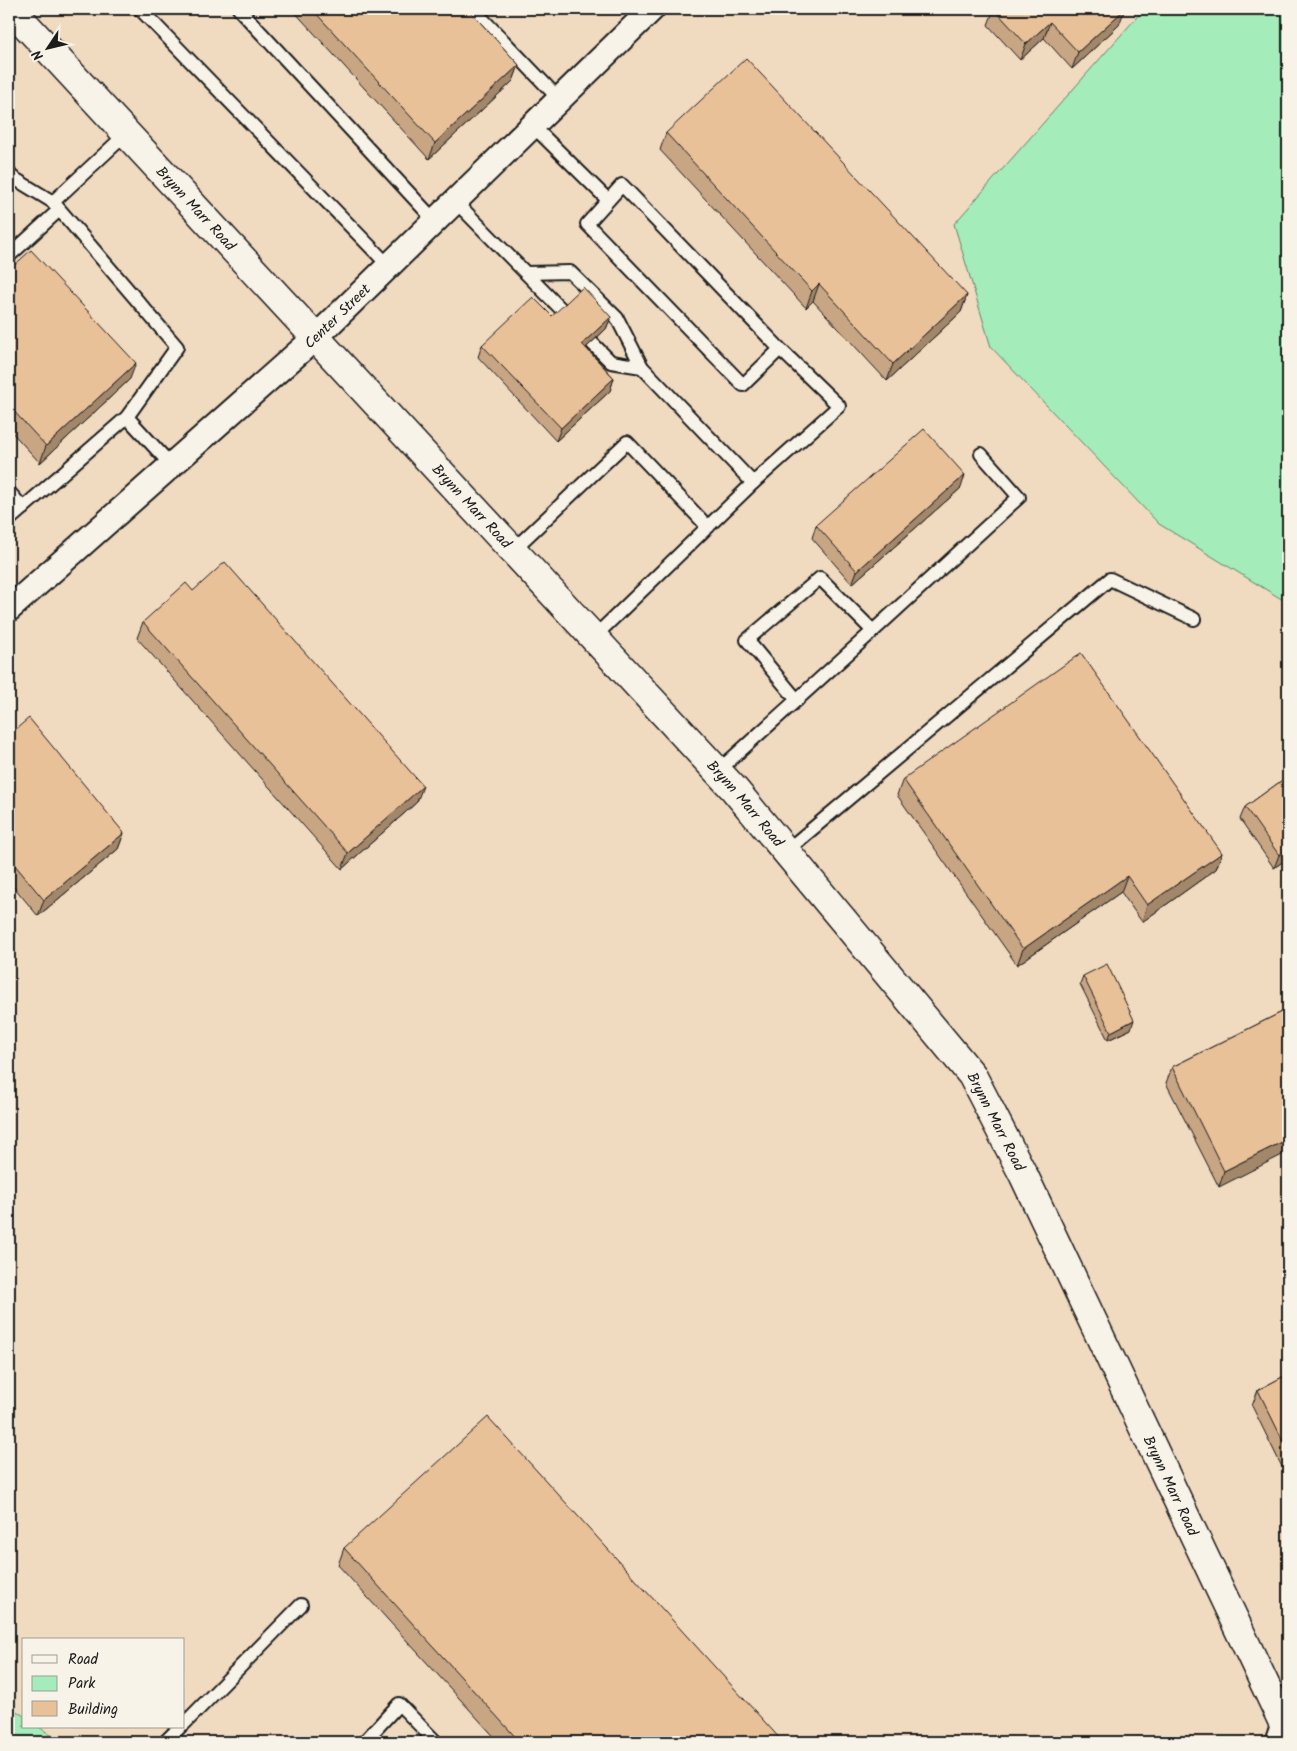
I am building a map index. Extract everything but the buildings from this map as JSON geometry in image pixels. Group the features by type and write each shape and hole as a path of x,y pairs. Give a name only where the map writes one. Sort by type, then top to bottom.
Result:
{"street":[{"name":"Center Street","path":"9,609 315,338 652,9"},
{"name":"Brynn Marr Road","path":"15,10 126,134 718,771 972,1075 1024,1176 1284,1724"}],"lane":[{"path":"140,9 389,266"},
{"path":"240,9 435,221"},
{"path":"473,9 560,100"},
{"path":"533,126 608,200"},
{"path":"9,256 126,134"},
{"path":"9,520 127,417 178,346 56,206 10,177"},
{"path":"593,638 753,483 839,406 780,349 622,185 587,224 743,385 780,349"},
{"path":"455,201 565,313"},
{"path":"526,272 570,272 617,318 642,367 753,483"},
{"path":"592,343 611,362 642,367"},
{"path":"127,417 171,466"},
{"path":"512,550 627,442 708,527"},
{"path":"718,771 1019,497 981,454"},
{"path":"9,492 23,508"},
{"path":"797,700 748,640 820,578 873,631"},
{"path":"786,852 1110,579 1194,619"},
{"path":"185,1723 301,1605"},
{"path":"364,1742 399,1704 436,1742"},
{"path":"1271,1742 1284,1724"},
{"path":"167,1742 179,1728"}],"shaded area":[{"path":"9,9 1288,9 1288,1742 9,1742"}],"green space":[{"path":"1144,9 1288,9 1288,603 1159,524 991,347 954,224"},
{"path":"9,1706 22,1715 22,1728 40,1728 61,1742 9,1742"}]}
